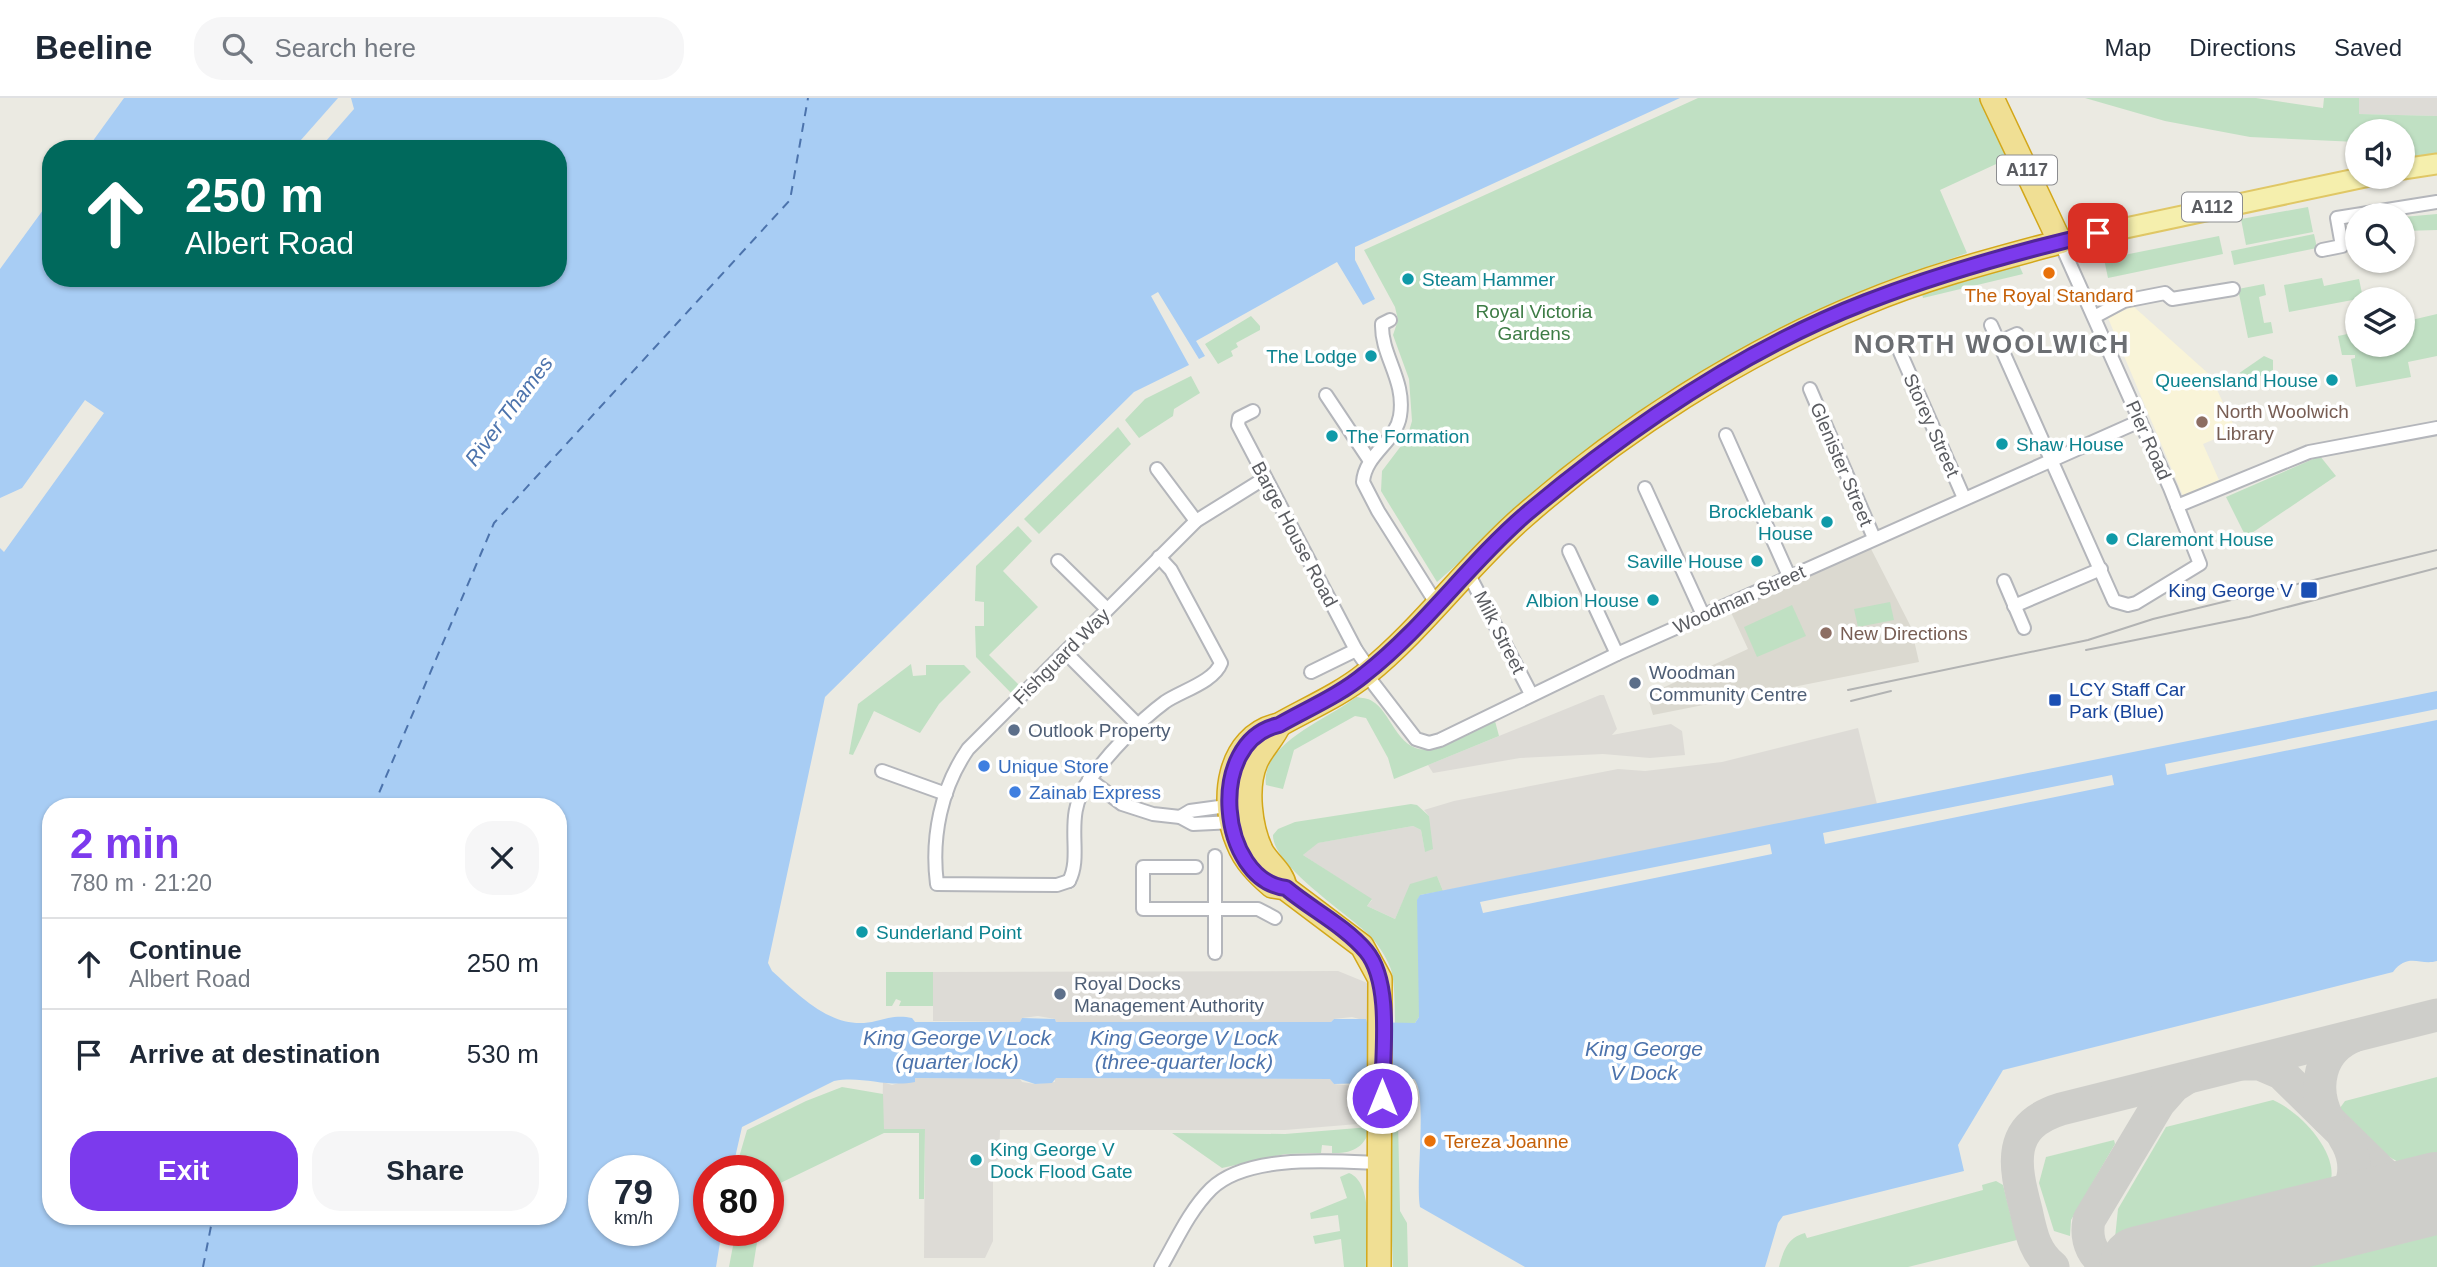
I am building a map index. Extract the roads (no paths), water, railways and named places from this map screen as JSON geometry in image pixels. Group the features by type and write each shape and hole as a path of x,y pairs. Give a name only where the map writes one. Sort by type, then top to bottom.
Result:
{"highway":[{"name":"Pier Road","path":"1992,98 2060,242"},
{"path":"1379,1267 1378,1163 1382,1098 1380,979 1366,951 1286,888 1272,886 1255,871 1238,844 1241,813 1230,779 1240,754 1263,729 1279,725 1368,672 1532,509 1637,429 1724,373 1794,335 1864,303 1926,281 2060,242"}],"main road":[{"path":"2415,167 2437,164"},
{"name":"A112","path":"2060,242 2345,181"}],"street":[{"path":"2322,250 2342,246 2337,219 2437,202"},
{"name":"Pier Road","path":"2060,242 2096,316 2177,506 2195,567 2136,603 2128,605 2114,601 2101,569"},
{"path":"2096,316 2124,301 2165,293 2172,299 2232,289"},
{"path":"1390,320 1382,324 1382,335 1398,381 1401,413 1391,436 1370,461 1363,478 1366,492 1436,603"},
{"path":"1991,325 2101,569 2014,606"},
{"path":"1999,342 2017,334"},
{"name":"Storey Street","path":"1900,352 1964,498"},
{"name":"Glenister Street","path":"1810,389 1874,538"},
{"path":"1326,395 1370,461"},
{"name":"Barge House Road","path":"1253,411 1237,412 1238,425 1368,672"},
{"name":"Woodman Street","path":"1368,672 1416,739 1422,743 1440,740 1521,703 1531,694 1618,653 2140,421"},
{"path":"2177,506 2309,452 2437,428"},
{"path":"1726,435 1789,576"},
{"path":"1157,469 1196,521"},
{"name":"Fishguard Way","path":"1089,779 1081,792 1073,822 1070,882 1058,885 936,888 937,835 946,794 956,766 968,749 1196,521 1265,478"},
{"path":"1645,488 1703,615"},
{"path":"1569,551 1618,653"},
{"path":"1159,557 1171,570 1221,663 1215,673 1164,703 1089,779 1122,804 1153,814 1181,817 1193,824 1241,813"},
{"path":"1058,561 1107,609"},
{"name":"Milk Street","path":"1467,571 1531,694"},
{"path":"2004,581 2024,628"},
{"path":"1068,650 1071,658 1139,726"},
{"path":"1311,672 1356,650"},
{"path":"882,771 946,794"},
{"path":"1214,953 1215,856"},
{"path":"1195,867 1143,867 1143,909 1258,908 1275,918"},
{"path":"1161,1267 1189,1216 1209,1191 1227,1178 1248,1169 1280,1164 1378,1163"}],"water":[{"path":"124,98 1680,98 1355,247 1355,260 1375,299 1363,305 1337,262 1196,341 1205,356 1199,359 1158,292 1151,296 1189,365 1134,392 825,697 768,963 772,971 806,1001 832,1017 846,1021 860,1023 902,1017 912,1018 915,1022 1020,1022 1022,1018 1055,1019 1056,1022 1331,1022 1334,1019 1366,1019 1367,1022 1415,1023 1419,1017 1417,900 1420,895 2437,691 2437,961 2409,961 2398,966 2393,972 2003,1070 1958,1145 1964,1171 1783,1216 1778,1223 1765,1267 1525,1267 1420,1207 1421,1119 1418,1087 1414,1079 1367,1079 1367,1083 1334,1084 1330,1079 1056,1078 1052,1083 1035,1084 1020,1079 915,1078 915,1082 905,1083 855,1079 834,1081 742,1127 736,1155 693,1155 693,1246 719,1246 716,1267 0,1267 0,269 42,211 42,287 567,287 567,140 94,140"}],"tram line":[{"path":"1848,690 2088,640 2153,619 2437,550"},
{"path":"2086,650 2249,617 2437,568"},
{"path":"1851,701 1891,691"}],"place":[{"name":"The Royal Standard","path":"2049,273"},
{"name":"Steam Hammer","path":"1408,279"},
{"name":"The Lodge","path":"1371,356"},
{"name":"Queensland House","path":"2332,380"},
{"name":"North Woolwich Library","path":"2202,422"},
{"name":"The Formation","path":"1332,436"},
{"name":"Shaw House","path":"2002,444"},
{"name":"Brocklebank House","path":"1827,522"},
{"name":"Claremont House","path":"2112,539"},
{"name":"Saville House","path":"1757,561"},
{"name":"King George V","path":"2309,590"},
{"name":"Albion House","path":"1653,600"},
{"name":"New Directions","path":"1826,633"},
{"name":"Woodman Community Centre","path":"1635,683"},
{"name":"LCY Staff Car Park (Blue)","path":"2055,700"},
{"name":"Outlook Property","path":"1014,730"},
{"name":"Unique Store","path":"984,766"},
{"name":"Zainab Express","path":"1015,792"},
{"name":"Sunderland Point","path":"862,932"},
{"name":"Royal Docks Management Authority","path":"1060,994"},
{"name":"Tereza Joanne","path":"1430,1141"},
{"name":"King George V Dock Flood Gate","path":"976,1160"}],"district":[{"name":"NORTH WOOLWICH","path":"1992,344"}],"park label":[{"name":"Royal Victoria Gardens","path":"1534,322"}],"water label":[{"name":"River Thames","path":"509,411"},
{"name":"King George V Lock (quarter lock)","path":"957,1050"},
{"name":"King George V Lock (three-quarter lock)","path":"1184,1050"},
{"name":"King George V Dock","path":"1644,1061"}]}
